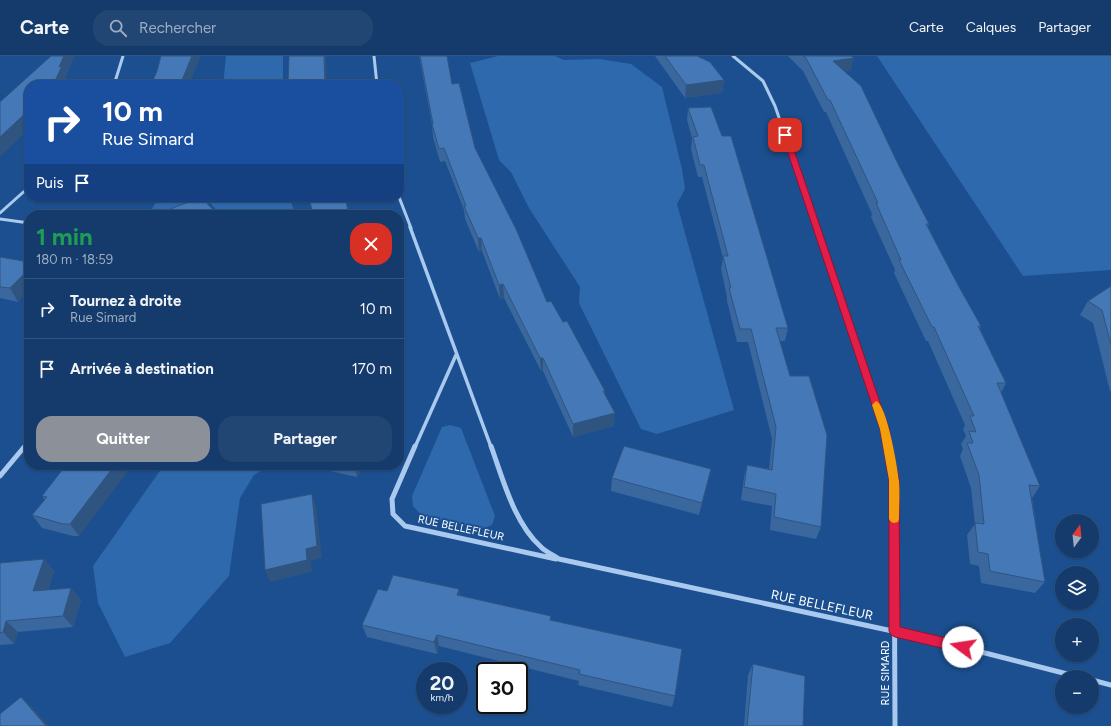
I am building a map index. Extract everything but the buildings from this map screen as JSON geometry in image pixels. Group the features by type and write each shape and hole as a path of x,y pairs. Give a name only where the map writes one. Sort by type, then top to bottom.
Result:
{"street":[{"path":"116,80 123,56"},
{"path":"374,56 376,80"},
{"name":"RUE SIMARD","path":"733,56 762,81 775,106 885,429 894,480 894,726"},
{"path":"0,213 24,191"},
{"name":"RUE BELLEFLEUR","path":"404,211 515,511 530,534 541,547 558,559"},
{"path":"0,219 24,222"},
{"name":"RUE BELLEFLEUR","path":"456,354 392,499 393,514 405,526 895,631 1055,671"},
{"path":"0,476 24,448"},
{"path":"1099,682 1111,685"}],"shaded area":[{"path":"226,56 283,56 283,80 224,80"},
{"path":"498,56 555,56 564,60 600,59 631,64 662,87 682,169 685,189 677,204 734,410 657,434 641,429 579,303 580,287 529,208 511,172 499,160 470,63"},
{"path":"877,56 1111,56 1111,270 1023,276"},
{"path":"156,202 291,202 294,210 216,210 210,203 191,210 151,210"},
{"path":"450,425 461,428 495,516 492,525 484,528 423,517 413,506 412,496 442,427"},
{"path":"160,470 262,470 254,475 240,498 229,576 170,643 125,657 98,603 93,566"}],"slow traffic":[{"path":"876,405 885,429 894,480 894,519"}],"route":[{"path":"785,135 885,429 894,480 895,631 963,647"}]}
